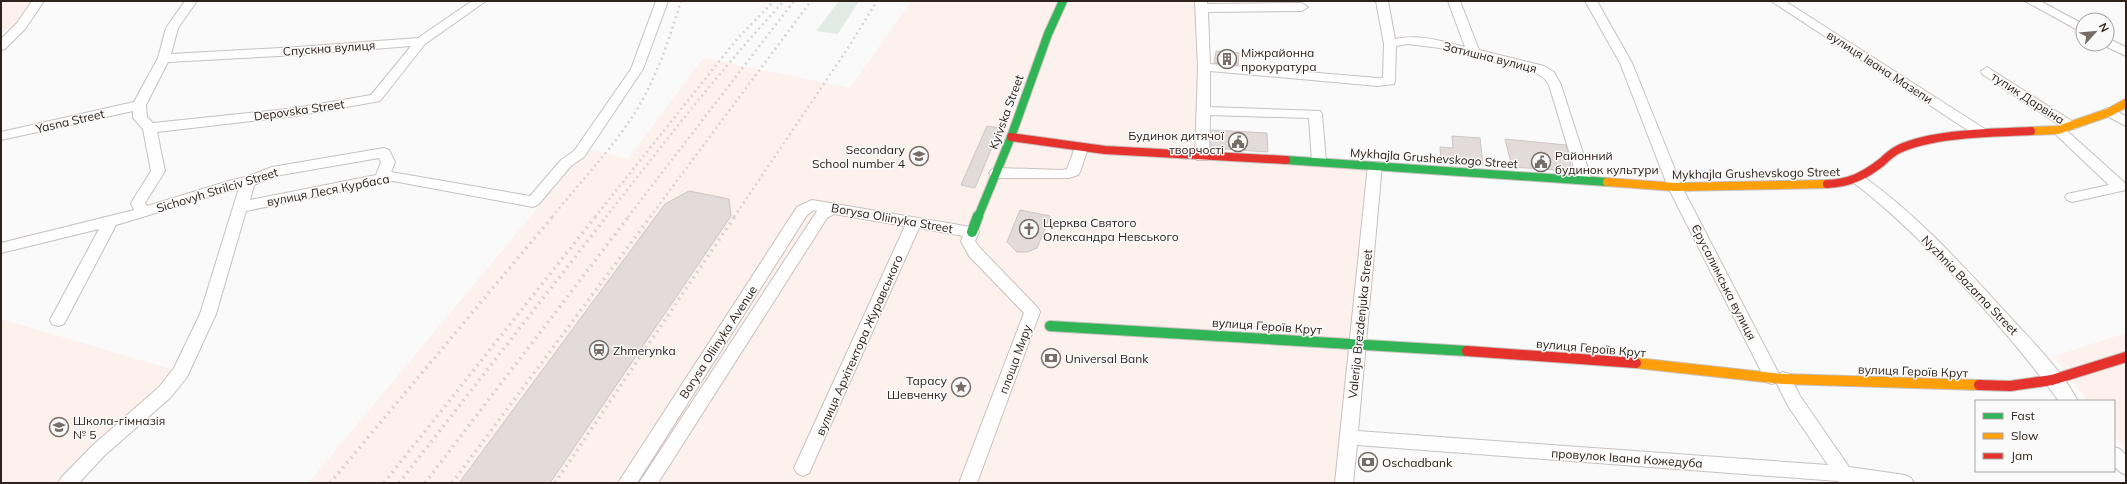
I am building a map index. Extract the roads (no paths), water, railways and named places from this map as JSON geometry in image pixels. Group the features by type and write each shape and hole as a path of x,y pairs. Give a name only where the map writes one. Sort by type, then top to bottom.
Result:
{"street":[{"path":"1,46 18,30 38,1"},
{"path":"142,213 138,203 158,171 150,128 140,118 139,105 164,58 172,28 191,1"},
{"path":"422,41 451,19 480,1"},
{"name":"вулиця Леся Курбаса","path":"242,207 393,176 533,202 566,163 579,154 637,69 662,1"},
{"name":"Kyivska Street","path":"972,232 996,174 1048,34 1063,1"},
{"path":"1204,67 1378,82 1389,81 1390,44 1382,1"},
{"path":"1454,1 1474,53"},
{"name":"Єрусалимська вулиця","path":"1591,1 1626,64 1675,187 1778,378 1846,479"},
{"name":"вулиця Івана Мазепи","path":"1777,1 1983,134"},
{"path":"2031,1 2075,25"},
{"path":"1202,156 1204,67 1201,5 1302,7"},
{"name":"Затишна вулиця","path":"1390,44 1408,40 1440,44 1539,69 1548,75 1555,85 1585,181"},
{"name":"Спускна вулиця","path":"164,58 298,51 422,41"},
{"name":"Depovska Street","path":"150,128 296,112 375,98 422,41"},
{"path":"2115,46 2126,52"},
{"name":"тупик Дарвіна","path":"1987,71 2064,128 2121,187 2072,198"},
{"name":"Mykhajla Grushevskogo Street","path":"1010,137 1081,148 1375,165 1675,187 1846,184 1859,180 1899,148 1926,141 1983,134 2064,128 2110,112 2126,104"},
{"name":"Yasna Street","path":"1,136 139,105"},
{"path":"1203,111 1315,114 1319,162"},
{"path":"2110,112 2126,122"},
{"path":"996,174 1064,175 1073,172 1081,148"},
{"name":"Sichovyh Strilciv Street","path":"1,248 142,213 237,183 248,182 272,172 384,153 388,162 381,179"},
{"name":"Valerija Brezdenjuka Street","path":"1344,483 1375,165"},
{"name":"Nyzhnia Bazarna Street","path":"1859,180 1888,201 1962,275 2034,354 2068,400"},
{"path":"67,483 98,450 165,392 181,372 208,314 242,207 248,182"},
{"name":"Borysa Oliinyka Street","path":"812,205 972,232"},
{"name":"Borysa Oliinyka Avenue","path":"627,483 802,211 812,205"},
{"name":"Borysa Oliinyka Avenue","path":"648,483 822,214 832,208"},
{"path":"58,320 88,266 110,221"},
{"name":"вулиця Архітектора Журавського","path":"803,468 914,222"},
{"name":"площа Миру","path":"968,483 1032,312 974,252 968,241 972,232"},
{"name":"вулиця Героїв Крут","path":"1050,326 1599,359 1778,378 2010,386 2052,380 2126,357"},
{"name":"провулок Івана Кожедуба","path":"1348,437 1905,483"},
{"path":"2115,455 2126,467"}],"railway":[{"path":"552,217 609,149 630,121 639,106 663,55 681,1"},
{"path":"595,217 737,39 774,1"},
{"path":"606,217 715,80 784,1"},
{"path":"628,217 794,1"},
{"path":"650,217 811,1"},
{"path":"734,217 846,51 877,1"},
{"path":"330,483 553,216"},
{"path":"384,483 596,216"},
{"path":"399,483 607,216"},
{"path":"425,483 629,216"},
{"path":"452,483 651,216"},
{"path":"555,483 735,216"}],"place":[{"name":"Міжрайонна прокуратура","path":"1227,59"},
{"name":"Будинок дитячої творчості","path":"1238,142"},
{"name":"Secondary School number 4","path":"919,156"},
{"name":"Районний будинок культури","path":"1541,162"},
{"name":"Церква Святого Олександра Невського","path":"1029,229"},
{"name":"Zhmerynka","path":"599,350"},
{"name":"Universal Bank","path":"1051,358"},
{"name":"Тарасу Шевченку","path":"961,387"},
{"name":"Школа-гімназія № 5","path":"59,427"},
{"name":"Oschadbank","path":"1368,462"}]}
